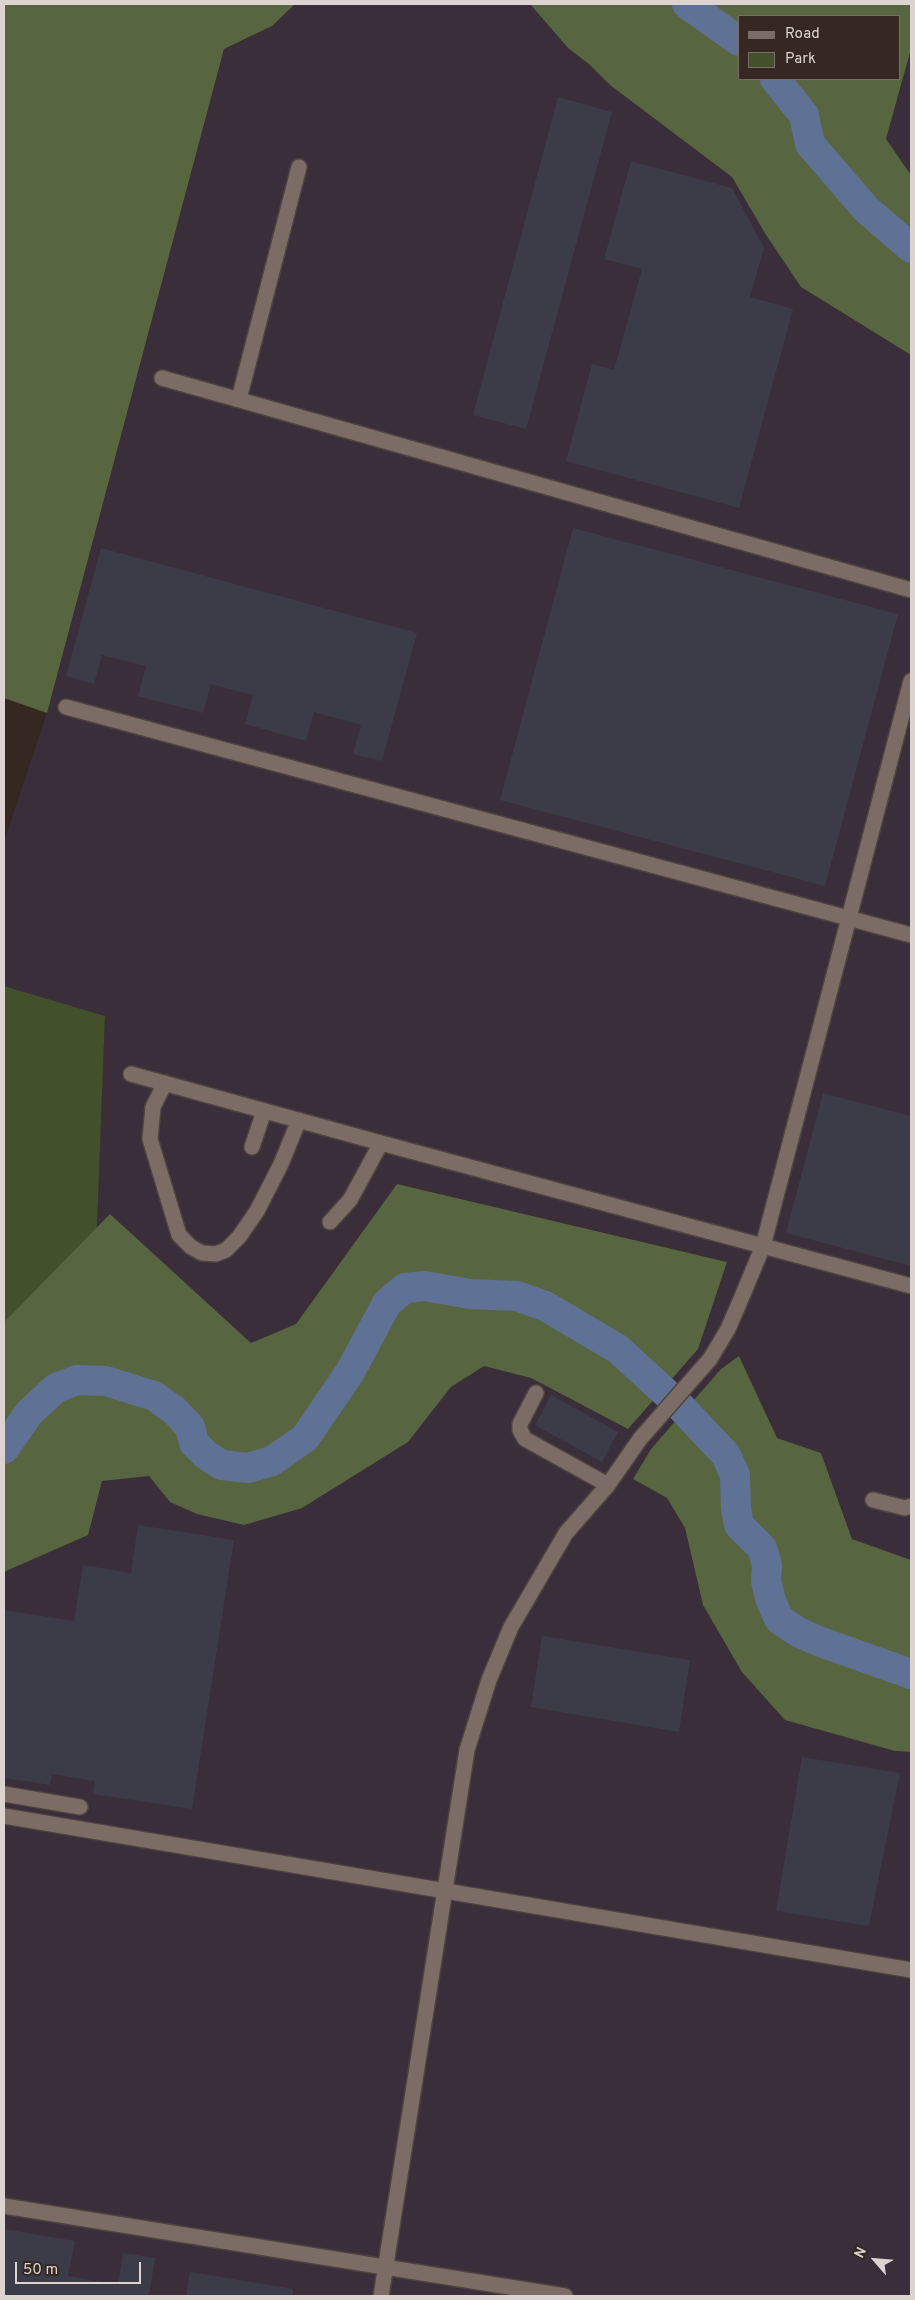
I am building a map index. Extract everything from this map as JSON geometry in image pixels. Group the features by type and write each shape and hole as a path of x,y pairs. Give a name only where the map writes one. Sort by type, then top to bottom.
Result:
{"street":[{"path":"238,399 299,167"},
{"path":"162,378 911,590"},
{"path":"381,2296 446,1893 467,1750 488,1680 510,1627 566,1533 608,1485 640,1439 710,1359 728,1329 763,1246 911,681"},
{"path":"66,708 911,935"},
{"path":"131,1074 911,1286"},
{"path":"165,1083 153,1107 150,1138 179,1235 191,1247 202,1253 216,1254 226,1250 240,1237 257,1211 281,1164 299,1120"},
{"path":"252,1147 264,1111"},
{"path":"330,1222 350,1200 381,1143"},
{"path":"536,1393 520,1424 520,1430 525,1440 608,1485"},
{"path":"873,1500 905,1508 911,1506"},
{"path":"4,1794 80,1807"},
{"path":"4,1816 446,1893 911,1970"},
{"path":"4,2206 565,2296"}],"shaded area":[{"path":"295,4 530,4 568,48 590,65 610,85 732,177 766,235 801,287 911,355 911,1560 852,1539 821,1453 777,1438 739,1356 721,1369 651,1449 633,1479 667,1498 685,1528 703,1605 895,1751 911,1752 911,2296 4,2296 4,1572 88,1535 101,1481 149,1476 170,1502 302,1508 408,1442 451,1387 484,1366 531,1378 628,1429 698,1348 727,1262 397,1184 296,1324 251,1343 110,1214 97,1228 105,1016 4,986 4,842 47,713 224,49 272,26"},
{"path":"911,49 911,175 886,139"}],"green space":[{"path":"4,4 295,4 272,26 224,49 47,713 4,698"},
{"path":"530,4 911,4 911,49 886,139 911,175 911,355 801,287 766,235 732,177 610,85 590,65 568,48"},
{"path":"4,986 105,1016 97,1228 4,1322"},
{"path":"397,1184 727,1262 698,1349 628,1429 531,1378 484,1366 451,1387 408,1442 302,1508 244,1525 197,1514 170,1502 149,1476 102,1481 88,1535 4,1572 4,1322 110,1214 251,1343 296,1324"},
{"path":"739,1356 777,1438 821,1453 852,1539 911,1560 911,1752 895,1751 785,1720 742,1672 703,1605 685,1528 667,1498 633,1479 651,1449 721,1369"}],"building":[{"path":"558,97 612,112 526,429 473,415"},
{"path":"631,161 732,188 764,248 750,297 793,309 739,508 566,461 592,364 614,370 642,269 604,259"},
{"path":"573,528 898,614 825,886 500,800"},
{"path":"101,548 417,633 382,761 353,754 361,725 314,712 306,741 245,724 253,695 211,684 203,713 138,696 146,666 102,655 94,684 66,676"},
{"path":"823,1093 911,1116 911,1266 786,1233"},
{"path":"551,1395 618,1432 602,1462 535,1425"},
{"path":"138,1525 234,1540 192,1809 93,1794 95,1781 52,1774 50,1785 4,1778 4,1610 74,1621 83,1565 131,1573"},
{"path":"542,1636 690,1660 679,1732 531,1707"},
{"path":"802,1757 900,1773 869,1926 776,1911"},
{"path":"4,2229 75,2241 68,2276 118,2285 123,2253 155,2258 149,2296 4,2296"},
{"path":"190,2272 293,2289 293,2296 186,2296"}],"waterway":[{"path":"687,4 738,40"},
{"path":"776,80 804,115 810,144 866,209 911,248"},
{"path":"4,1449 29,1413 56,1388 77,1380 106,1381 154,1396 174,1410 190,1427 194,1443 206,1455 222,1465 248,1468 272,1461 305,1438 350,1372 387,1303 405,1288 425,1286 470,1294 517,1296 545,1306 618,1349 679,1405 726,1455 735,1475 736,1508 739,1525 762,1548 767,1565 766,1581 771,1601 779,1619 798,1632 818,1641 911,1674"}]}
